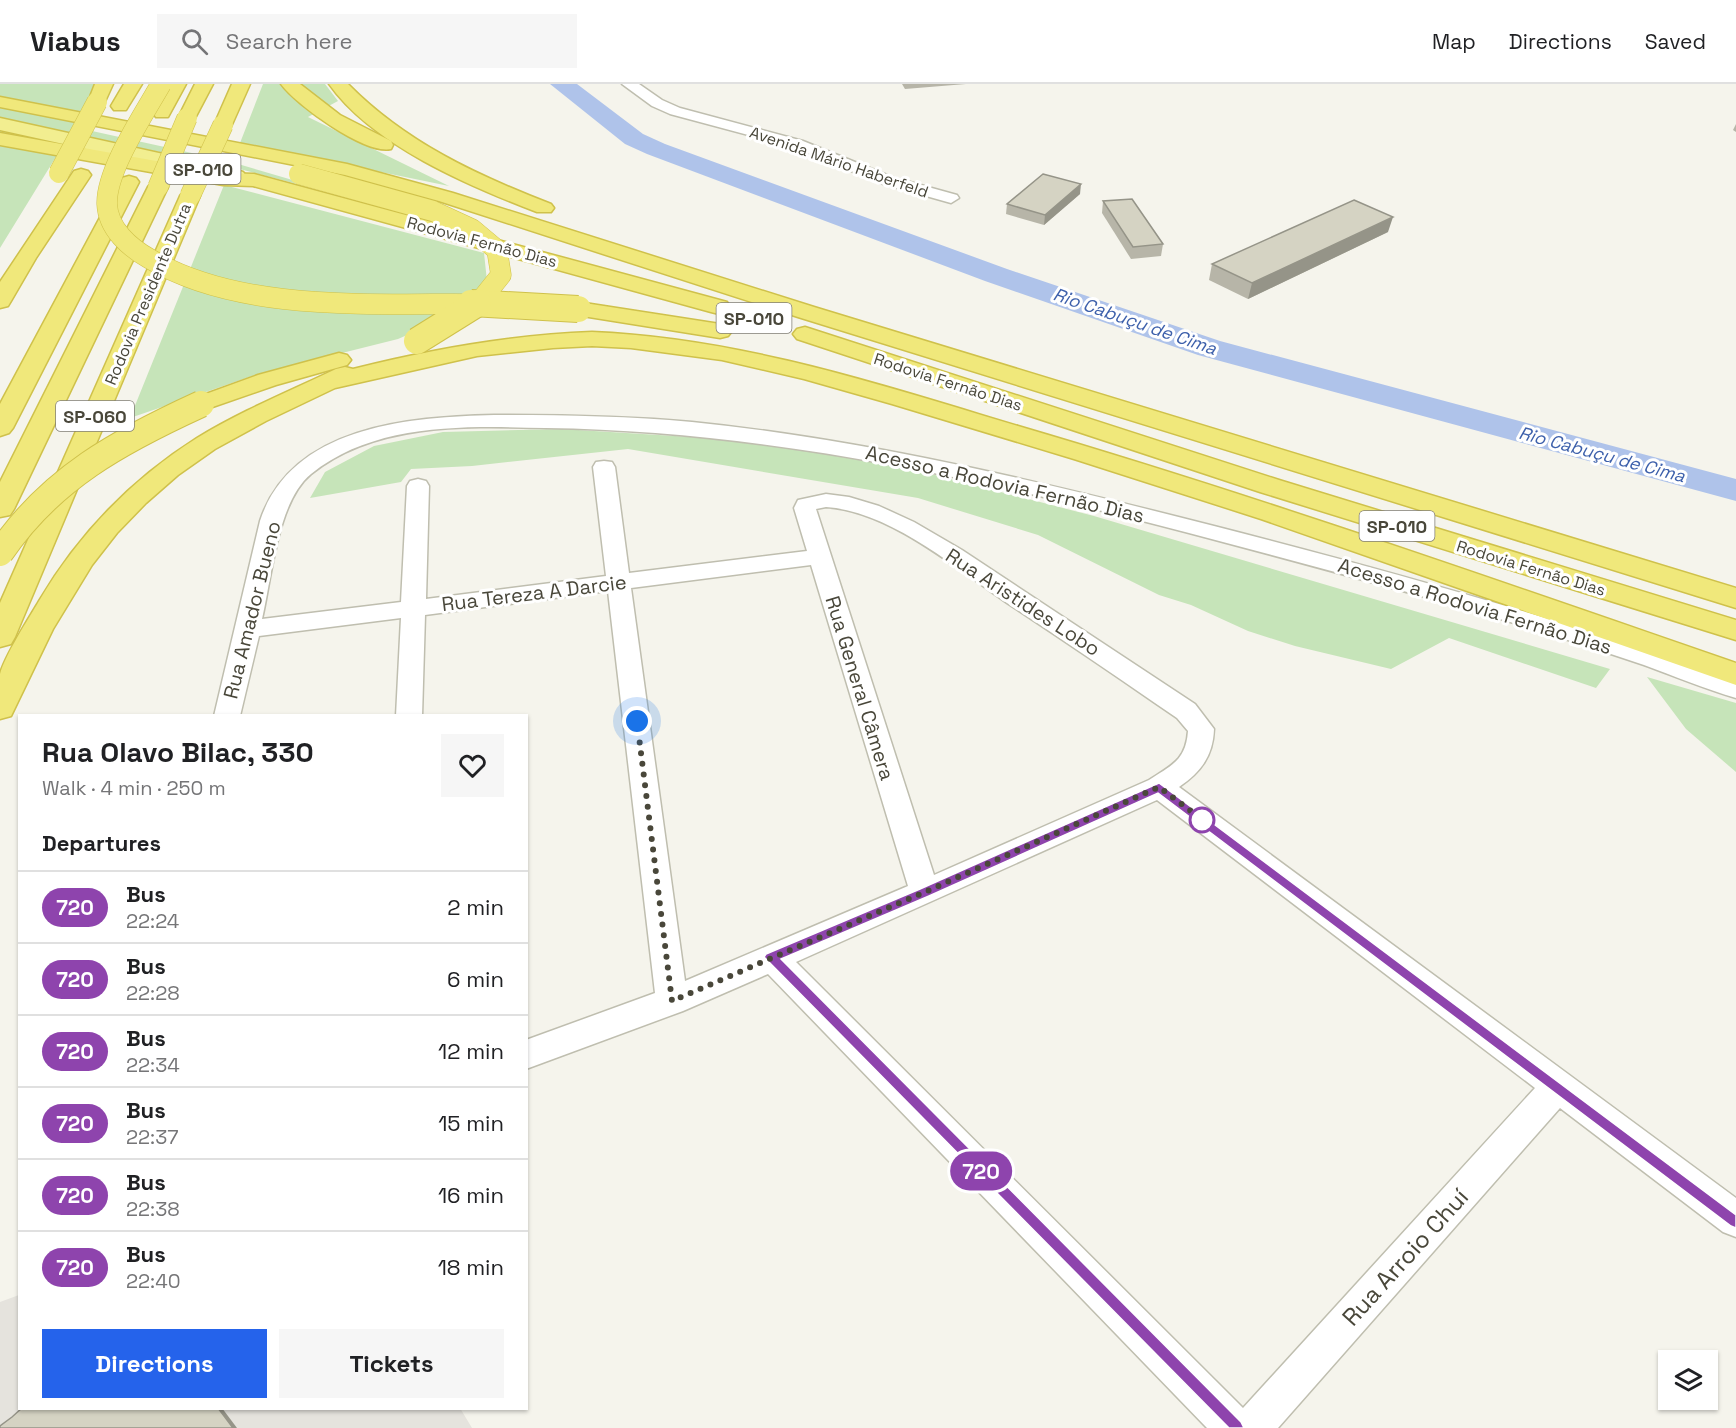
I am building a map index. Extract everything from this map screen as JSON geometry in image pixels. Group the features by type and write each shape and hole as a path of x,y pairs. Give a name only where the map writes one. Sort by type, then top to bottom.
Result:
{"highway":[{"path":"0,302 25,258 81,175 133,84"},
{"path":"160,84 111,181 107,204 114,226 122,237 144,257 160,266 218,287 290,299 519,304 667,321 783,345 919,392 952,414"},
{"path":"0,428 129,182 177,84"},
{"name":"Rodovia Presidente Dutra","path":"0,509 158,186 204,84"},
{"name":"Rodovia Presidente Dutra","path":"0,637 190,196 241,84"},
{"path":"290,84 327,116 360,135 498,196 536,205"},
{"path":"338,84 360,108 407,143 477,179 536,205 811,305 872,331"},
{"path":"0,102 99,102 299,174 442,212 483,233 497,249 502,271 490,293 456,320 286,401 207,444 151,484 118,513 84,554 57,594 38,626 0,708"},
{"path":"25,258 37,217 99,102"},
{"name":"Rodovia Fernão Dias","path":"99,102 169,134 347,170 446,197 1736,598"},
{"name":"Rodovia Fernão Dias","path":"0,124 254,180 618,278 774,324 1111,436 1736,630"},
{"path":"0,139 223,179 254,180"},
{"path":"0,553 31,511 72,476 138,434 201,404 278,376 417,340"},
{"path":"326,383 416,360 497,346 555,341 629,341 731,355 952,414 1093,455 1293,521 1736,674"},
{"path":"1562,544 1656,562 1736,584"},
{"path":"1547,573 1574,590 1736,648"}],"street":[{"name":"Avenida Mário Haberfeld","path":"629,84 657,103 675,111 782,140 886,180 951,198"},
{"name":"Acesso a Rodovia Fernão Dias","path":"278,504 301,471 321,458 356,440 388,431 424,425 557,420 686,427 755,435 870,453 978,475 1299,555 1409,584 1581,635 1736,689"},
{"path":"604,467 672,1001"},
{"path":"409,714 418,486"},
{"name":"Rua General Câmera","path":"829,501 817,501 806,505 805,508 925,892"},
{"name":"Rua Aristides Lobo","path":"829,501 888,518 916,533 1186,711 1201,729 1201,748 1190,765 1159,787"},
{"name":"Rua Amador Bueno","path":"227,714 278,504"},
{"name":"Rua Tereza A Darcie","path":"248,628 819,557"},
{"path":"528,1054 672,1001 925,892 1159,787 1736,1220"},
{"path":"771,957 1235,1428"},
{"name":"Rua Arroio Chuí","path":"1252,1428 1558,1086"}],"shaded area":[{"path":"18,1295 18,1410 461,1410 472,1428 0,1428 0,1302"}],"green space":[{"path":"0,84 96,84 74,127 228,161 378,205 224,165 70,134 0,248"},
{"path":"263,84 325,84 338,101 308,117 449,186 240,143"},
{"path":"224,185 484,253 487,281 446,318 398,339 258,374 130,418"},
{"path":"562,429 739,440 908,468 1094,516 1610,669 1596,688 1449,638 1391,669 1295,646 1248,631 1191,605 1159,595 1038,535 918,498 628,449 472,466 411,469 401,482 310,498 325,472 374,446 443,432"},
{"path":"1647,677 1736,703 1736,772 1686,729"}],"building":[{"path":"1043,174 1081,184 1045,215 1007,204"},
{"path":"1132,199 1163,244 1133,247 1103,201"},
{"path":"1354,200 1393,217 1252,283 1212,264"},
{"path":"20,1410 220,1410 233,1428 0,1428"}],"waterway":[{"name":"Rio Cabuçu de Cima","path":"562,84 634,139 656,149 996,275 1209,348 1736,490"}],"bus line":[{"name":"720","path":"1235,1428 771,957 925,892 1159,787 1736,1220"}],"route":[{"path":"637,721 672,1001 925,892 1159,787 1208,824 1202,820"}]}
